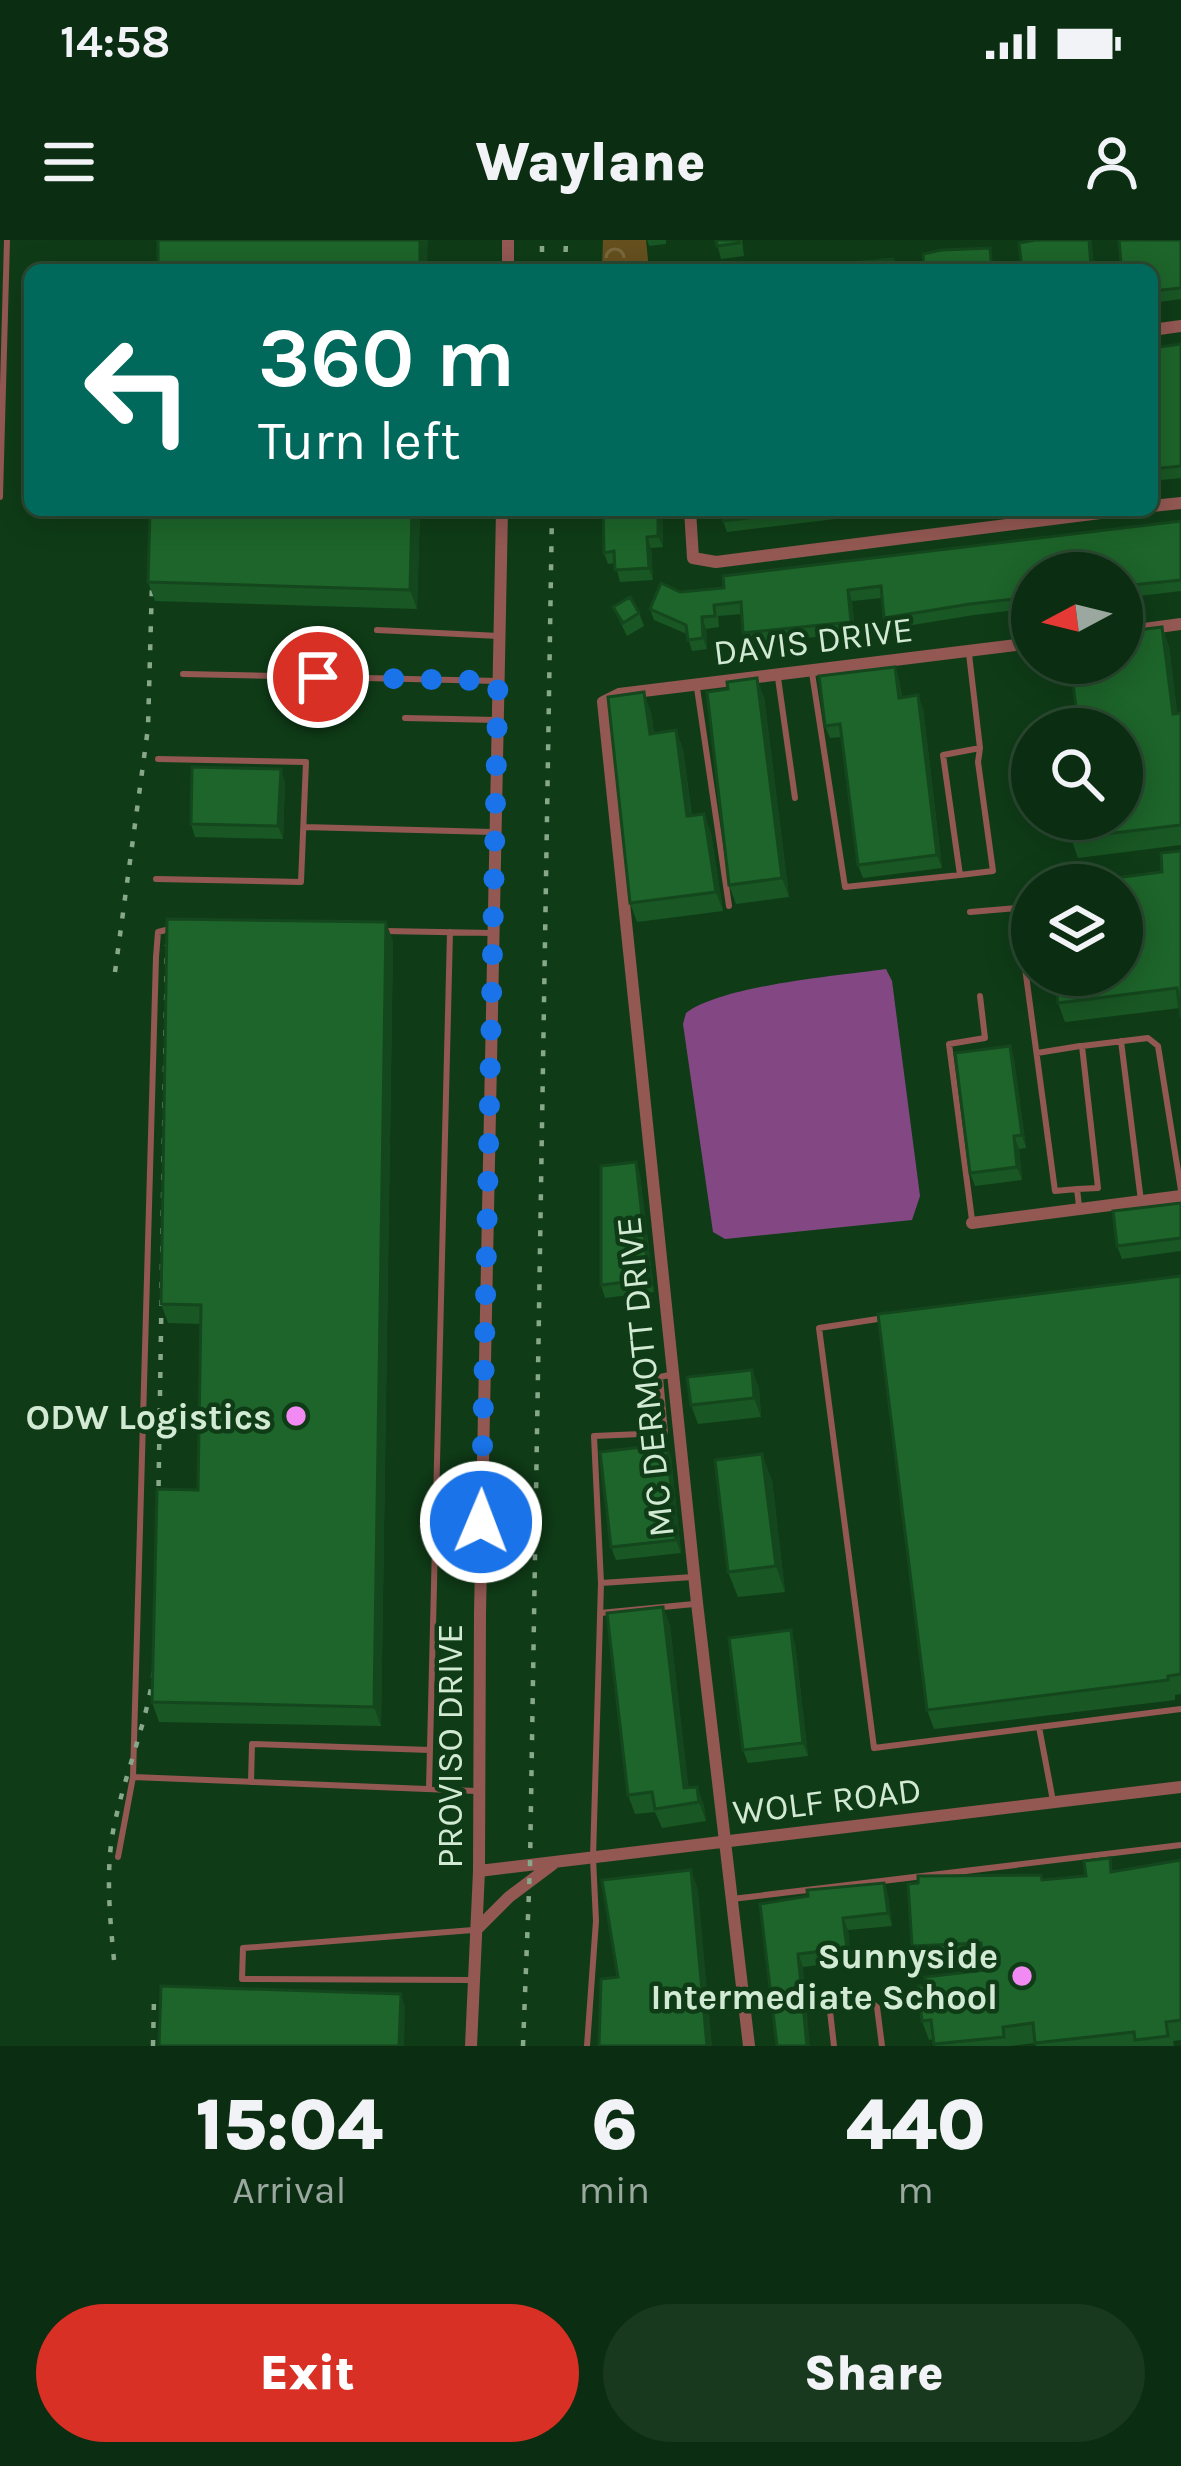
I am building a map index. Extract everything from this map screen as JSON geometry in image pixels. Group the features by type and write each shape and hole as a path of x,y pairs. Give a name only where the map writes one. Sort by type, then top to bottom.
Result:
{"street":[{"name":"PROVISO DRIVE","path":"471,2046 479,1871 502,516"},
{"path":"690,516 693,558 716,562 1077,516"},
{"path":"1143,630 1181,625"},
{"name":"DAVIS DRIVE","path":"603,702 620,694 1011,646"},
{"name":"MC DERMOTT DRIVE","path":"603,702 749,2046"},
{"path":"972,1223 1181,1193"},
{"name":"WOLF ROAD","path":"479,1871 1181,1787"},
{"path":"477,1930 554,1862"}],"lane":[{"path":"0,497 7,240"},
{"path":"377,630 499,636"},
{"path":"812,670 845,887 993,871 968,651"},
{"path":"184,674 498,681"},
{"path":"778,674 795,797"},
{"path":"696,684 729,906"},
{"path":"405,718 497,720"},
{"path":"959,875 943,755 980,748"},
{"path":"156,879 301,882 306,762 158,759"},
{"path":"304,827 494,832"},
{"path":"970,912 1017,908 1054,1191 1098,1188 1082,1046"},
{"path":"118,1857 133,1777 156,956 158,932 177,927"},
{"path":"382,931 492,933"},
{"path":"429,1789 450,932"},
{"path":"972,1223 949,1044 985,1038 980,996"},
{"path":"1036,1053 1148,1038 1158,1046 1181,1193"},
{"path":"1121,1041 1141,1201"},
{"path":"1168,1106 1181,1105"},
{"path":"1078,1189 1079,1209"},
{"path":"886,1318 819,1328 874,1748 1181,1709"},
{"path":"587,2046 596,1921 593,1858 601,1583 594,1436 665,1433 660,1376 674,1374"},
{"path":"601,1583 695,1576"},
{"path":"598,1613 698,1603"},
{"path":"1039,1727 1054,1804"},
{"path":"251,1782 252,1744 430,1750"},
{"path":"133,1777 479,1791"},
{"path":"733,1899 1181,1845"},
{"path":"475,1980 242,1979 243,1948 477,1930"},
{"path":"834,2046 830,2011 837,2003 868,2000 877,2006 882,2046"}],"green space":[{"path":"603,240 646,240 648,264 602,264"}],"shaded area":[{"path":"886,969 892,981 920,1196 912,1220 725,1239 713,1232 683,1024 686,1013 703,1003 753,989"}],"building":[{"path":"158,240 420,240 420,264 158,264"},
{"path":"716,240 739,240 739,243 717,246"},
{"path":"1089,240 1091,264 1021,264 1019,243"},
{"path":"1119,240 1181,240 1181,288 1158,290 1158,264 1121,264"},
{"path":"990,248 991,264 924,264 923,254"},
{"path":"893,259 893,264 844,264"},
{"path":"1181,344 1181,466 1158,468 1158,347"},
{"path":"150,516 412,516 410,590 148,582"},
{"path":"603,516 658,516 658,536 647,537 649,568 615,570 614,551 604,553"},
{"path":"723,516 764,516 723,521"},
{"path":"1181,521 1181,580 1143,584 1143,552 1011,552 1011,599 884,618 881,586 848,590 851,622 743,633 741,602 714,605 715,616 702,617 703,638 688,640 686,625 650,609 661,583 680,592 724,588 723,576"},
{"path":"630,597 639,613 623,623 613,607"},
{"path":"1162,627 1173,714 1181,713 1181,825 1143,829 1143,708 1076,708 1073,684 1143,684 1143,629"},
{"path":"895,667 899,698 918,695 937,855 858,865 840,724 825,726 819,676"},
{"path":"757,678 782,878 729,885 707,692 728,689 727,682"},
{"path":"644,692 650,734 676,730 687,816 704,814 716,892 630,903 608,697"},
{"path":"192,767 281,769 278,826 191,824"},
{"path":"1181,851 1181,1017 1177,988 1143,992 1143,874 1162,872 1161,853"},
{"name":"ODW Logistics","path":"167,919 386,922 374,1707 152,1702 157,1489 198,1490 201,1305 161,1304"},
{"path":"1057,996 1114,996 1058,1003"},
{"path":"1010,1046 1022,1135 1014,1136 1017,1167 970,1173 955,1053"},
{"path":"636,1162 649,1279 601,1285 601,1166"},
{"path":"1181,1203 1181,1238 1117,1246 1113,1211"},
{"path":"1181,1276 1181,1674 1168,1676 1168,1680 927,1710 878,1314"},
{"path":"752,1370 754,1398 691,1405 687,1377"},
{"path":"667,1444 676,1540 611,1547 600,1452"},
{"path":"762,1454 776,1566 728,1572 715,1460"},
{"path":"663,1607 684,1788 697,1787 699,1802 655,1809 652,1792 628,1795 607,1613"},
{"path":"791,1630 803,1743 743,1750 729,1638"},
{"path":"1110,1858 1111,1872 1181,1860 1181,2020 1166,2022 1168,2036 1135,2040 1134,2032 1035,2043 1033,2023 1003,2027 1004,2037 934,2044 931,2020 922,2021 918,1986 926,1985 925,1977 986,1970 981,1943 912,1946 908,1884 918,1883 918,1876 1041,1875 1042,1880 1086,1876 1084,1861"},
{"path":"691,1870 707,2046 599,2046 601,1979 618,1977 602,1880"},
{"path":"884,1883 888,1913 843,1918 847,1948 798,1954 807,2046 777,2046 760,1904 808,1896 807,1890"},
{"path":"161,1986 401,1994 399,2046 159,2046"}],"railway":[{"path":"542,240 542,264"},
{"path":"565,264 566,240"},
{"path":"115,972 148,728 154,516"},
{"path":"523,2046 552,516"},
{"path":"158,1522 167,945"},
{"path":"114,1960 109,1883 112,1837 156,1654"},
{"path":"153,2046 154,1998"}],"place":[{"name":"ODW Logistics","path":"296,1416"},
{"name":"Sunnyside Intermediate School","path":"1022,1976"}],"route":[{"path":"318,677 498,681 481,1522"}]}
